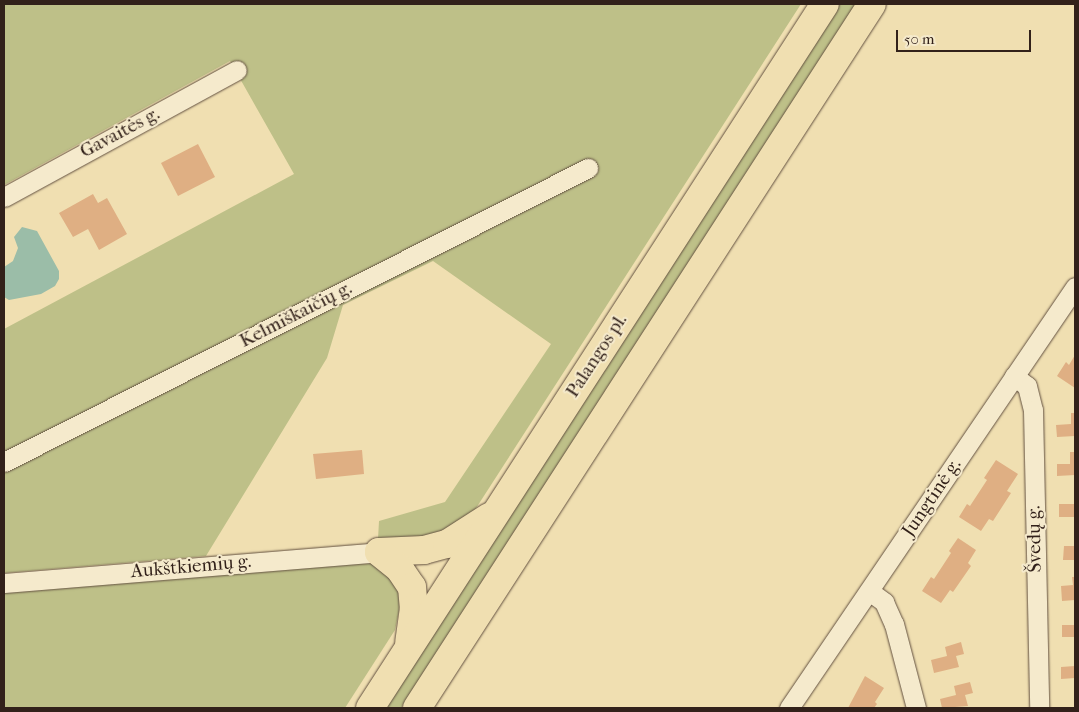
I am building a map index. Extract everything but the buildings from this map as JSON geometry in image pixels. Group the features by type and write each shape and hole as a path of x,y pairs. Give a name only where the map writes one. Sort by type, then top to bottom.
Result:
{"highway":[{"name":"Palangos pl.","path":"370,708 825,4"},
{"name":"Palangos pl.","path":"417,708 872,4"},
{"path":"379,552 424,550 447,544 497,512"},
{"path":"379,552 399,568 412,588 414,608 407,650"}],"street":[{"name":"Gavaitės g.","path":"4,196 237,70"},
{"name":"Kelmiškaičių g.","path":"4,462 588,168"},
{"name":"Jungtinė g.","path":"790,708 1075,287"},
{"name":"Švedų g.","path":"1014,376 1027,386 1033,410 1039,708"},
{"name":"Aukštkiemių g.","path":"4,583 379,552"},
{"path":"869,591 884,602 894,624 916,708"}],"green space":[{"path":"4,4 801,4 471,516 434,539 378,539 379,521 445,502 551,344 433,261 343,305 327,358 206,556 4,573 4,329 294,174 230,61 4,185"},
{"path":"840,4 857,4 401,708 385,708"},
{"path":"372,562 396,578 401,602 395,630 345,708 4,708 4,593"}],"shaded area":[{"path":"22,227 37,231 59,271 59,279 55,286 41,294 9,300 4,297 4,267 13,261 18,248 14,237"}]}
